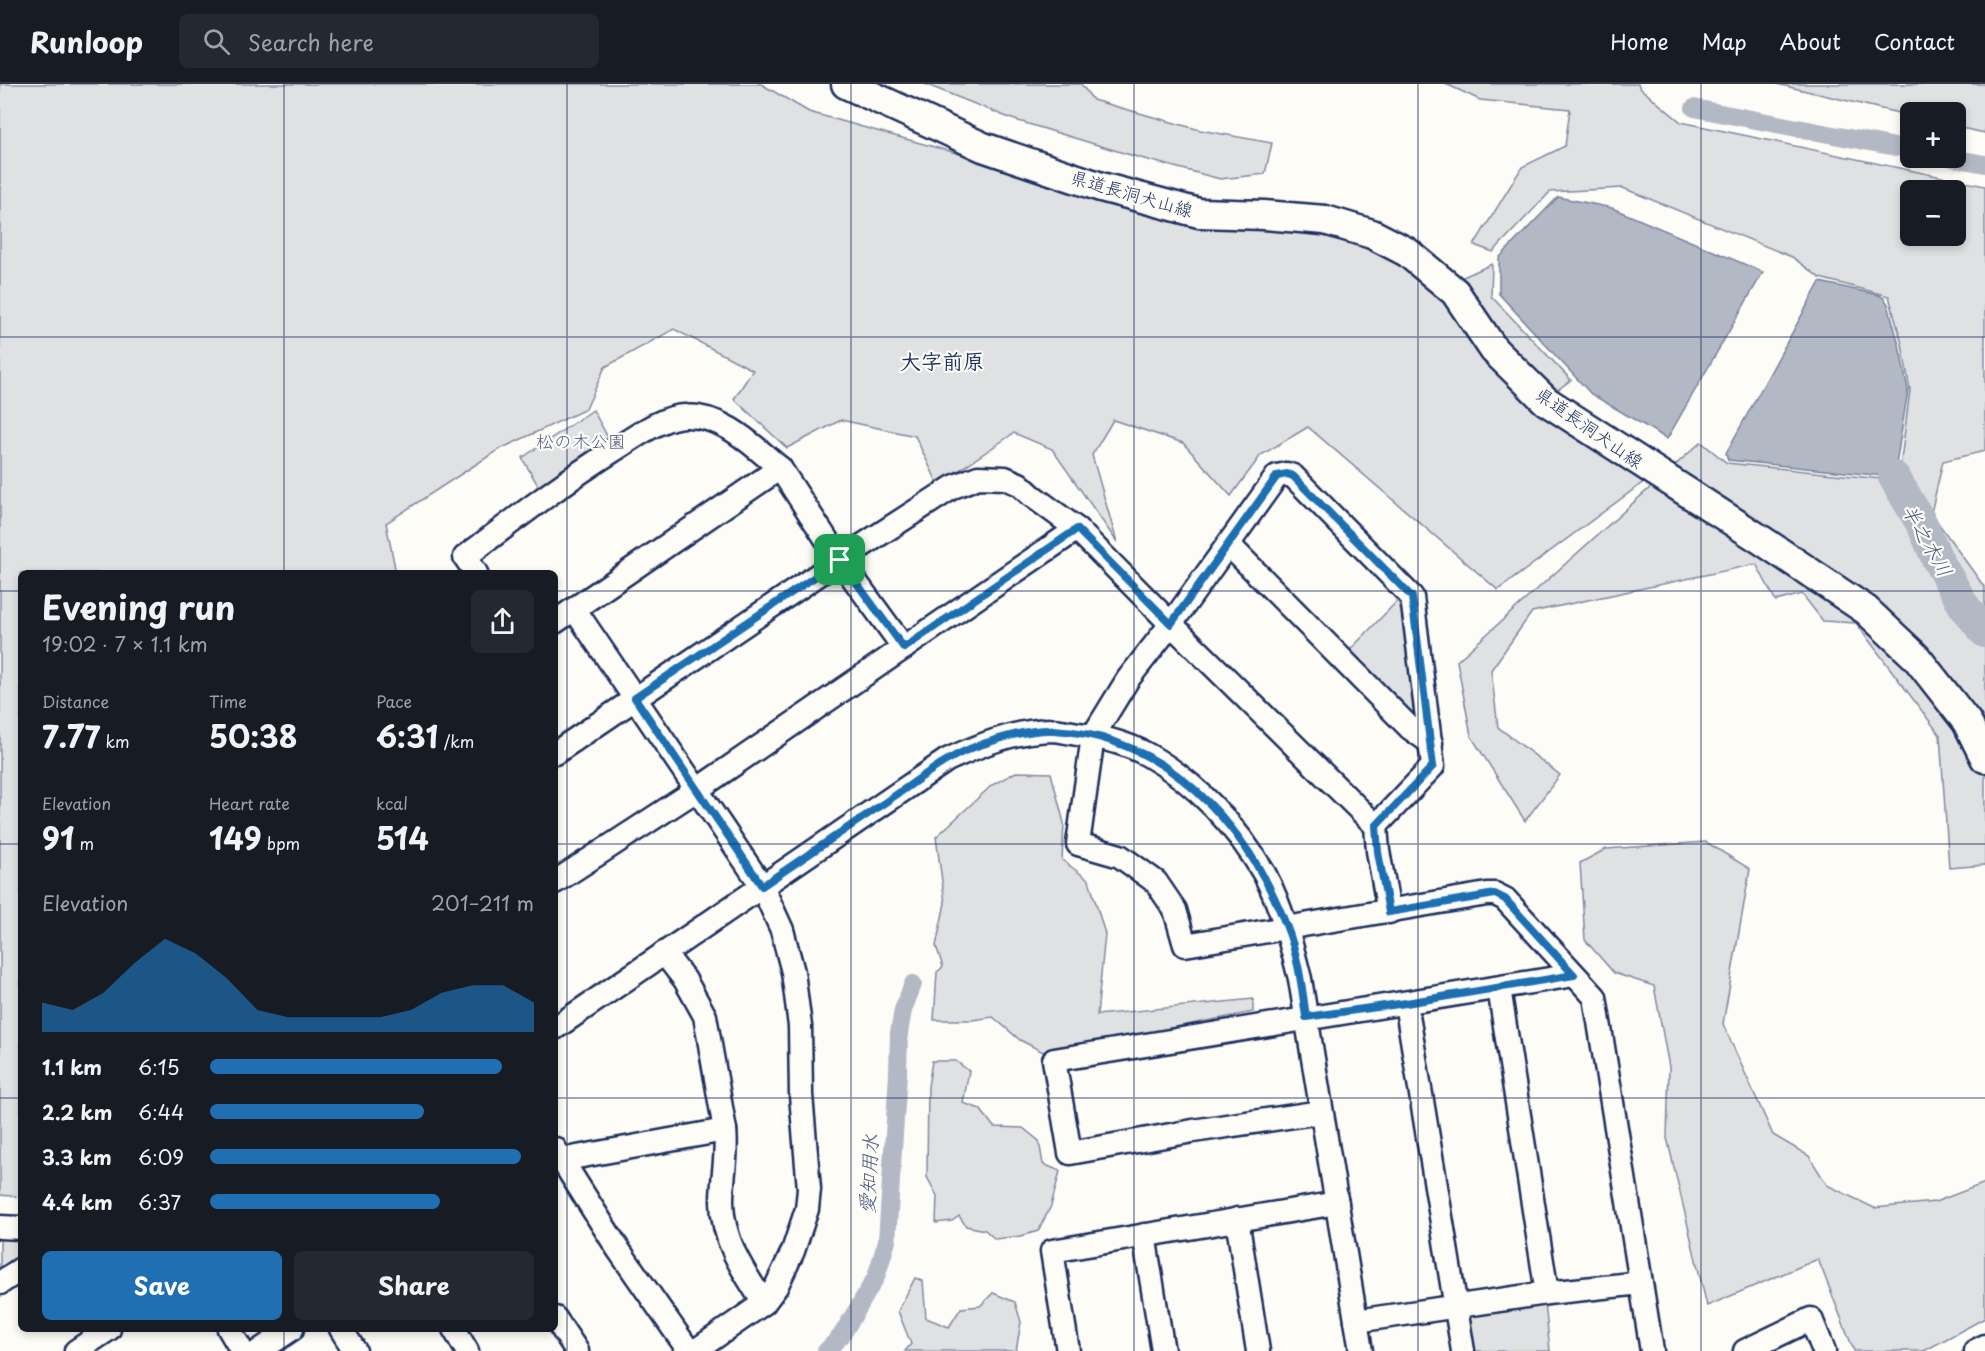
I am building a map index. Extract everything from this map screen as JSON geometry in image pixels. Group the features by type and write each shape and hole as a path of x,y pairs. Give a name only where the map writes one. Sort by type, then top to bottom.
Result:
{"main road":[{"name":"県道長洞犬山線","path":"846,84 983,147 1101,187 1199,213 1324,220 1372,234 1407,252 1455,292 1494,350 1546,401 1764,541 1866,610 1916,657 1967,722 1985,758"}],"street":[{"path":"474,570 465,556 562,483 647,429 664,421 685,415 704,417 736,431 780,468 840,560 904,648"},
{"path":"558,620 780,468"},
{"path":"1376,826 1433,766 1412,597 1293,476 1287,474 1277,476 1229,545 1128,679 1093,736 1078,843 1120,856 1156,882 1175,910 1185,945 1495,894 1505,899 1595,997 1652,1351"},
{"path":"558,751 840,560 953,487 978,477 1005,478 1019,484 1077,529 1376,826 1378,852 1389,912"},
{"path":"558,880 698,789 1077,529"},
{"path":"1229,545 1410,728 1431,744"},
{"path":"575,610 762,886 782,930 794,972 800,1026 801,1095 809,1189 807,1209 793,1251 776,1287 764,1303 695,1351"},
{"path":"558,1026 947,760 980,744 1021,733 1052,730 1093,736 1147,754 1184,779 1222,816 1245,844 1265,876 1287,927 1300,979 1361,1351"},
{"path":"664,953 686,980 705,1016 726,1130 727,1145 722,1202 727,1237 738,1263 764,1303"},
{"path":"1321,1112 1193,1131 1070,1153 1054,1060 1574,975"},
{"path":"1498,988 1547,1293"},
{"path":"1406,1003 1462,1351"},
{"path":"558,1156 726,1130"},
{"path":"558,1158 689,1351"},
{"path":"1068,1351 1052,1251 1337,1203"},
{"path":"1237,1219 1258,1351"},
{"path":"0,1227 18,1228"},
{"path":"1144,1235 1163,1351"},
{"path":"0,1283 18,1271"},
{"path":"1356,1321 1547,1293 1641,1283"},
{"path":"1744,1351 1811,1319 1824,1351"},
{"path":"558,1322 577,1351"},
{"path":"76,1351 104,1332"},
{"path":"231,1332 242,1351"},
{"path":"259,1351 288,1332"},
{"path":"343,1332 355,1351"},
{"path":"456,1332 467,1351"},
{"path":"1975,1351 1985,1346"}],"green space":[{"path":"0,84 761,84 809,112 1200,221 1362,241 1439,288 1492,264 1491,296 1571,380 1536,406 1649,478 1498,590 1308,427 1261,455 1231,496 1183,443 1113,420 1092,455 1117,542 1052,449 1014,433 937,482 915,436 841,420 787,448 734,399 753,370 674,329 605,367 586,409 498,450 386,523 395,570 18,570 18,1197 0,1195"},
{"path":"925,84 1081,84 1093,100 1200,130 1272,143 1265,174 1220,179 1137,157 1012,119"},
{"path":"1446,84 1638,84 1681,122 1956,180 1900,180 1900,246 1966,246 1966,182 1985,186 1985,451 1943,461 1931,513 1985,588 1985,865 1949,868 1940,735 1856,623 1823,621 1802,594 1776,601 1756,564 1532,612 1491,670 1498,727 1560,775 1525,821 1471,736 1457,661 1701,442 1727,463 1891,480 1899,475 1910,390 1902,344 1889,296 1820,278 1792,257 1623,188 1550,192 1493,252 1474,245 1522,167 1565,146 1570,109 1480,100"},
{"path":"1777,84 1985,84 1985,133 1966,129 1966,102 1900,102 1900,113"},
{"name":"松の木公園","path":"593,410 611,443 540,489 522,458"},
{"path":"1403,595 1426,729 1346,654"},
{"path":"1016,772 1051,773 1064,823 1062,860 1089,880 1105,934 1097,1015 1253,999 1253,1012 1047,1054 1020,1040 993,1017 972,1020 934,1020 937,972 943,967 936,946 945,903 936,837 992,785"},
{"path":"1706,842 1750,869 1723,1024 1773,1135 1809,1156 1827,1185 1874,1208 1935,1202 1985,1183 1985,1318 1924,1351 1854,1351 1818,1259 1707,1306 1667,1138 1669,1067 1654,986 1614,973 1585,940 1580,863 1606,849"},
{"path":"932,1061 956,1061 969,1071 963,1103 980,1109 994,1127 1023,1128 1039,1141 1043,1164 1060,1171 1051,1206 1038,1231 1021,1236 995,1239 985,1230 966,1226 959,1216 952,1221 936,1223 937,1196 927,1177 928,1087"},
{"path":"0,1236 18,1236 18,1260 0,1272"},
{"path":"915,1278 923,1281 926,1318 949,1327 961,1308 980,1306 993,1293 1015,1302 1021,1322 1016,1351 905,1351 911,1344 898,1311"},
{"path":"1545,1303 1550,1351 1472,1351 1467,1319 1471,1312"}],"shaded area":[{"path":"1558,197 1612,208 1763,272 1667,439 1591,394 1499,294 1499,258"},
{"path":"1820,282 1879,295 1888,304 1908,390 1894,477 1728,460 1726,453"}],"waterway":[{"name":"愛知用水","path":"1694,108 1900,148"},
{"name":"愛知用水","path":"1966,161 1985,164"},
{"name":"半之木川","path":"1894,477 1923,526 1937,559 1964,606 1985,632"},
{"name":"愛知用水","path":"826,1351 841,1336 876,1277 887,1241 899,1033 903,1010 913,984"}],"district":[{"name":"大字前原","path":"942,360"}],"route":[{"path":"1287,474 1293,476 1412,597 1433,766 1376,826 1378,852 1389,912 1495,894 1505,899 1574,975 1306,1017 1300,979 1287,927 1265,876 1245,844 1222,816 1184,779 1147,754 1093,736 1052,730 1021,733 980,744 947,760 762,886 635,698 840,560 904,648 1077,529 1171,624 1277,476 1287,474"}]}
